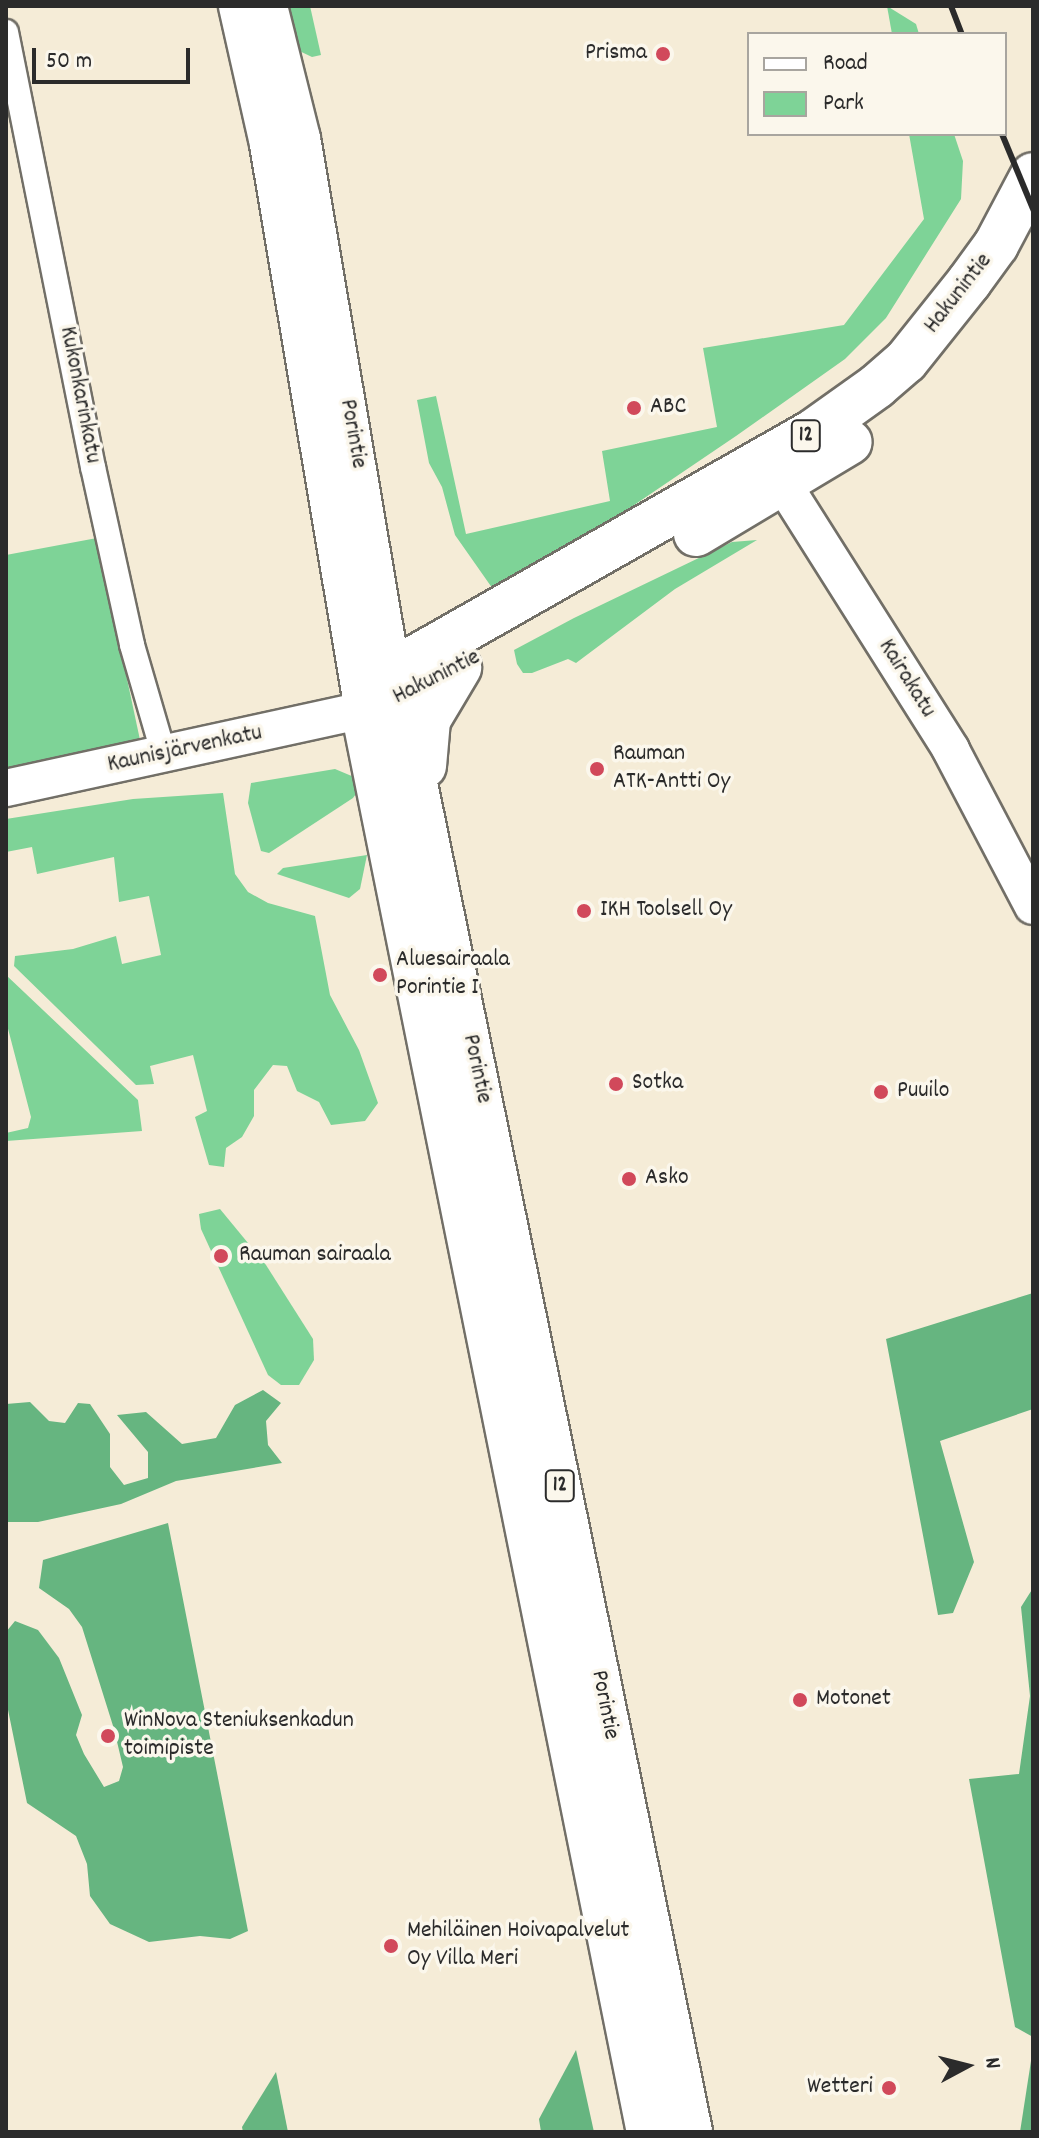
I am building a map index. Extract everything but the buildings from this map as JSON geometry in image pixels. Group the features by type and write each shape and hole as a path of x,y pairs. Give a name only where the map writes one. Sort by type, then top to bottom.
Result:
{"highway":[{"name":"Hakunintie","path":"776,472 906,361 996,245 1033,175"},
{"name":"Hakunintie","path":"385,694 776,472 876,423 948,355 986,309 1033,224"},
{"name":"12","path":"405,769 453,654"},
{"name":"Porintie","path":"385,694 405,769 410,845 649,2132"},
{"name":"Porintie","path":"410,845 690,2132"}],"main road":[{"name":"Porintie","path":"237,6 385,694"},
{"name":"Porintie","path":"269,6 302,138 385,694"},
{"name":"Kairakatu","path":"776,472 951,750 1033,906"},
{"name":"Kaunisjärvenkatu","path":"6,788 164,755 385,694"}],"street":[{"name":"Kukonkarinkatu","path":"6,32 93,467 132,645 164,755"}],"green space":[{"path":"279,6 310,6 321,55 312,57 291,47"},
{"path":"887,6 916,24 918,32 892,32"},
{"path":"909,136 955,136 963,161 961,199 886,318 845,359 550,562 495,592 455,535 442,487 429,463 417,400 436,396 466,534 610,501 602,451 717,427 703,348 844,325 924,219"},
{"path":"97,538 140,740 6,770 6,555"},
{"path":"757,540 675,589 576,663 568,659 532,673 523,673 517,664 514,650 574,618 732,542"},
{"path":"335,769 354,777 358,791 353,798 269,853 261,851 248,803 251,783"},
{"path":"223,793 235,874 248,892 268,903 315,916 330,995 359,1050 378,1103 365,1121 331,1125 319,1102 297,1091 287,1066 273,1065 254,1090 254,1116 242,1137 226,1148 224,1167 209,1165 195,1117 207,1111 193,1055 150,1066 154,1084 136,1085 14,966 15,956 73,949 116,936 122,964 161,955 149,896 119,902 114,857 37,874 32,847 6,852 6,819 133,799"},
{"path":"367,855 360,889 349,898 277,874 283,868"},
{"path":"6,975 138,1100 142,1131 6,1141 6,1133 28,1128 31,1117 6,1021"},
{"path":"220,1209 266,1265 313,1339 314,1360 299,1385 281,1385 268,1375 201,1229 199,1214"},
{"path":"1033,1293 1033,1409 940,1441 974,1562 953,1613 938,1615 886,1339"},
{"path":"263,1390 281,1403 266,1421 268,1445 282,1463 176,1481 121,1504 38,1522 6,1522 6,1404 30,1402 49,1421 65,1423 78,1403 90,1404 110,1434 110,1467 124,1485 148,1478 148,1452 117,1415 146,1412 182,1444 216,1438 235,1405"},
{"path":"168,1523 248,1931 230,1939 200,1936 149,1942 110,1924 90,1896 87,1864 76,1836 27,1803 6,1700 6,1632 15,1621 38,1630 59,1658 82,1715 76,1735 84,1754 104,1787 119,1781 123,1767 114,1729 82,1627 69,1609 39,1588 43,1560"},
{"path":"1033,1588 1033,2037 1015,2027 969,1779 1019,1774 1030,1696 1021,1607"},
{"path":"1033,2048 1033,2132 1020,2132"},
{"path":"576,2050 594,2132 541,2132 539,2119"},
{"path":"276,2072 288,2132 243,2132 242,2127"}],"railway":[{"path":"951,6 961,32"},
{"path":"1003,136 1033,209"}],"place":[{"name":"Prisma","path":"663,54"},
{"name":"ABC","path":"634,408"},
{"name":"Rauman ATK-Antti Oy","path":"597,769"},
{"name":"IKH Toolsell Oy","path":"584,911"},
{"name":"Aluesairaala Porintie I","path":"380,975"},
{"name":"Sotka","path":"616,1084"},
{"name":"Puuilo","path":"881,1092"},
{"name":"Asko","path":"629,1179"},
{"name":"Rauman sairaala","path":"221,1256"},
{"name":"Motonet","path":"800,1700"},
{"name":"WinNova Steniuksenkadun toimipiste","path":"108,1736"},
{"name":"Mehiläinen Hoivapalvelut Oy Villa Meri","path":"391,1946"},
{"name":"Wetteri","path":"889,2088"}]}
